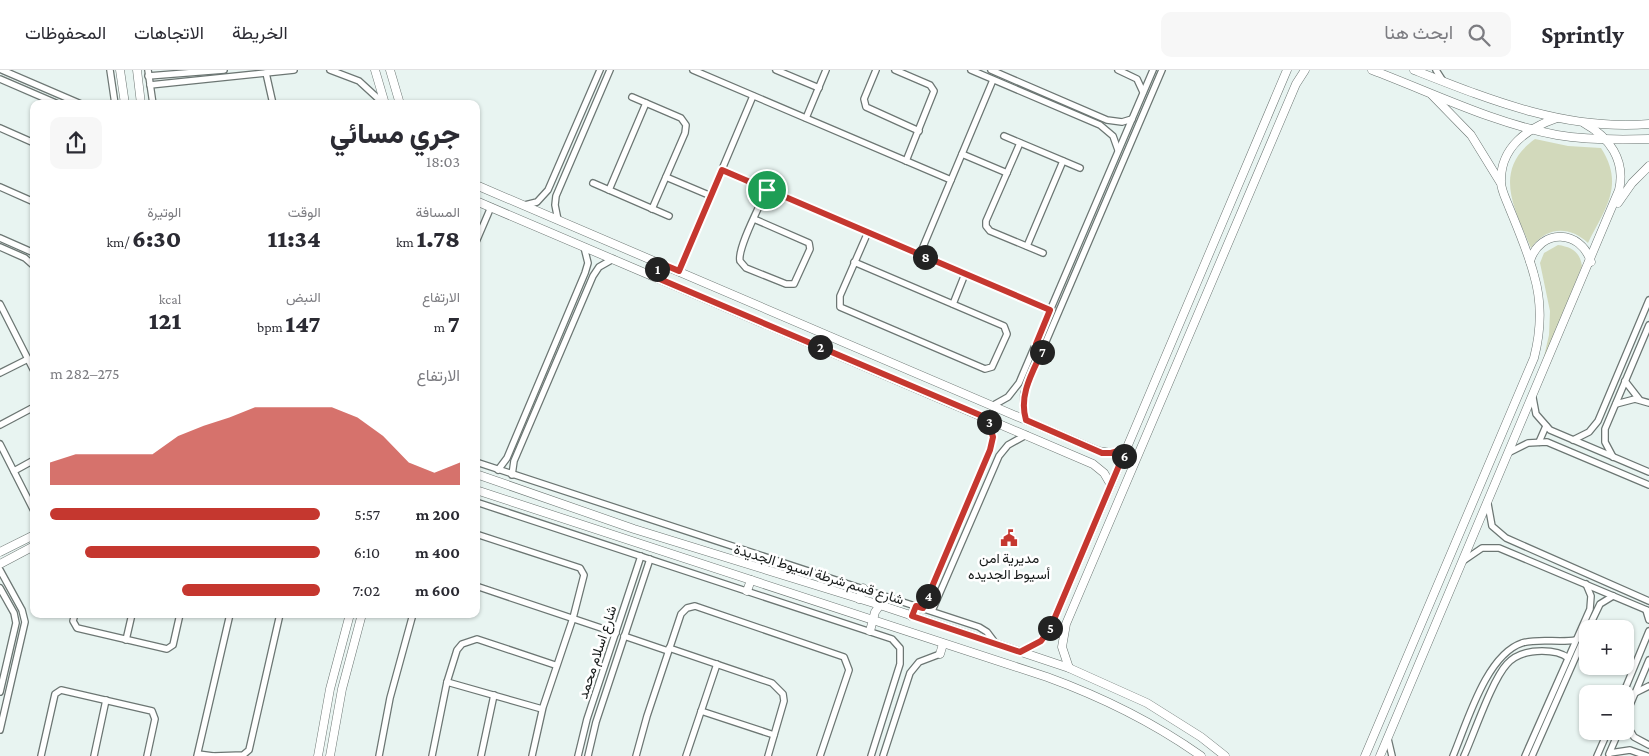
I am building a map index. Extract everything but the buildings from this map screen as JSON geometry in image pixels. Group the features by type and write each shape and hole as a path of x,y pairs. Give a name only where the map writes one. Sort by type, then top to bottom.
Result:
{"main road":[{"path":"120,70 124,100"},
{"path":"137,70 141,100"},
{"path":"375,70 384,100"},
{"path":"390,70 399,100"},
{"path":"1020,652 1035,646 1046,636 1287,70"},
{"path":"1070,668 1062,647 1066,624 1296,84 1305,70"},
{"path":"1372,70 1479,112 1532,129 1570,137 1649,139"},
{"path":"1414,70 1501,103 1557,118 1584,123 1649,124"},
{"path":"1365,756 1534,358 1539,330 1540,309 1530,261 1500,183 1490,162 1471,135 1429,92"},
{"path":"1500,183 1503,165 1511,148 1532,129 1557,118"},
{"path":"1380,756 1611,215 1619,190 1621,173 1618,162 1607,139 1584,123"},
{"path":"1611,215 1632,183 1649,166"},
{"path":"480,186 1102,453 1126,449"},
{"path":"480,203 1026,435 1097,467 1111,484"},
{"path":"1530,261 1532,254 1541,242 1562,236 1581,244 1591,262"},
{"path":"655,277 660,263"},
{"path":"1171,344 1183,348"},
{"path":"898,380 903,368"},
{"name":"شارع قسم شرطة اسيوط الجديدة","path":"480,475 589,514 880,605 1070,668 1128,694 1169,717 1225,756"},
{"name":"شارع قسم شرطة اسيوط الجديدة","path":"480,491 1090,693 1162,730 1201,756"},
{"path":"586,526 589,514"},
{"path":"0,552 30,537"},
{"path":"0,564 30,548"},
{"path":"747,591 751,580"},
{"path":"859,599 862,588"},
{"path":"830,606 835,592"},
{"path":"870,631 874,612 880,605"},
{"path":"912,616 919,607"},
{"path":"349,618 330,688 318,755 330,756 342,690 361,618"},
{"path":"1417,635 1430,640"},
{"path":"940,654 944,644"},
{"path":"1162,730 1167,728 1169,717"},
{"path":"1177,739 1178,732 1185,727"}],"street":[{"path":"2,70 72,100"},
{"path":"110,70 114,100"},
{"path":"152,100 148,73 224,70"},
{"path":"150,85 294,70"},
{"path":"330,70 359,81 380,100"},
{"path":"524,205 537,202 546,194 600,70"},
{"path":"558,220 555,205 556,196 610,70"},
{"path":"693,70 951,180"},
{"path":"708,76 711,70"},
{"path":"776,70 818,88"},
{"path":"806,118 826,70"},
{"path":"876,70 864,99 866,108 919,131"},
{"path":"896,70 934,88 934,96 906,161"},
{"path":"971,70 1105,128 1113,136 1118,151"},
{"path":"991,70 1107,120 1122,122 1132,119"},
{"path":"1118,70 1137,79 1143,92"},
{"path":"992,406 1008,398 1016,388 1153,70"},
{"path":"1026,420 1023,406 1024,393 1162,70"},
{"path":"1436,70 1443,82"},
{"path":"266,73 272,100"},
{"path":"0,79 49,100"},
{"path":"920,254 994,80"},
{"path":"1029,95 1033,88"},
{"path":"679,271 753,96"},
{"path":"632,97 681,118 686,124 685,133 652,209"},
{"path":"609,190 646,103"},
{"path":"0,128 30,140"},
{"path":"1004,136 1080,168"},
{"path":"1020,143 986,221 986,226 990,231 1043,253"},
{"path":"568,145 576,149"},
{"path":"962,154 1007,173"},
{"path":"1027,246 1063,161"},
{"path":"722,170 1050,310"},
{"path":"666,177 711,196"},
{"path":"593,183 669,216"},
{"path":"0,187 30,200"},
{"path":"754,219 809,243 810,249 794,284 786,284 741,264 739,255 754,219 767,190"},
{"path":"480,233 491,207"},
{"path":"1090,218 1098,221"},
{"path":"854,262 1007,328 1007,334 990,368 985,369 842,308 839,298 854,262 868,232"},
{"path":"0,238 30,251"},
{"path":"0,247 25,258 30,262"},
{"path":"498,470 507,458 585,273 588,263 584,247"},
{"path":"512,475 514,461 593,276 599,267 612,259"},
{"path":"952,304 965,274"},
{"path":"1573,440 1585,434 1595,425 1649,300"},
{"path":"0,304 30,362"},
{"path":"0,320 6,317"},
{"path":"1613,457 1605,442 1605,429 1649,325"},
{"path":"1036,344 1044,347"},
{"path":"0,373 28,358"},
{"path":"1625,381 1638,399"},
{"path":"1533,398 1536,414 1546,426 1573,440 1649,472"},
{"path":"1616,404 1627,399 1638,399 1649,404"},
{"path":"0,425 30,409"},
{"path":"919,607 990,450 993,437 987,418"},
{"path":"1595,425 1605,429"},
{"path":"1539,442 1546,426"},
{"path":"932,611 999,456 1008,445 1026,435"},
{"path":"1510,452 1522,445 1539,442 1550,444 1649,485"},
{"path":"0,444 30,503"},
{"path":"14,471 30,462"},
{"path":"480,463 982,628 996,644"},
{"path":"480,503 892,639 900,648 900,664 871,756"},
{"path":"1488,504 1491,522 1501,535 1649,601"},
{"path":"480,535 582,570 584,578 573,618 555,665 542,708 532,756"},
{"path":"1496,547 1501,535"},
{"path":"1463,561 1478,550 1496,547 1647,611 1649,620"},
{"name":"شارع اسلام محمد","path":"578,756 641,556"},
{"name":"شارع اسلام محمد","path":"588,756 609,682 650,559"},
{"path":"0,570 25,618 0,730"},
{"path":"1525,756 1591,605 1591,596 1586,584"},
{"path":"480,587 616,633"},
{"path":"0,588 16,620 0,692"},
{"path":"1632,604 1635,595"},
{"path":"1592,620 1600,604 1613,596"},
{"path":"636,756 647,716 681,614 687,608 696,606 844,657 849,670 820,756"},
{"path":"75,618 74,624 77,628 170,649 173,645 179,618"},
{"path":"126,640 131,618"},
{"path":"229,618 197,755 243,755 248,752 279,618"},
{"path":"379,756 390,698 412,618"},
{"path":"1628,685 1649,630"},
{"path":"624,636 772,683 778,688 784,701 768,756"},
{"path":"432,756 447,682 456,650 469,640 485,641 555,665"},
{"path":"1453,756 1493,665 1508,649 1529,641 1576,640"},
{"path":"1532,756 1579,649"},
{"path":"1464,756 1503,669 1514,658 1528,652 1545,651 1560,653 1568,658"},
{"path":"883,756 910,673 925,658 940,654"},
{"path":"8,658 16,660"},
{"path":"686,756 717,664"},
{"path":"1635,693 1648,664"},
{"path":"601,679 609,682"},
{"path":"447,682 542,708"},
{"path":"1635,693 1649,686"},
{"path":"41,756 56,692 61,690 154,713 155,719 147,756"},
{"path":"481,756 494,695"},
{"path":"94,756 106,700"},
{"path":"1477,700 1486,704"},
{"path":"701,710 774,735"},
{"path":"1388,737 1392,756"},
{"path":"1634,737 1649,746"},
{"path":"1597,756 1604,740"},
{"path":"1609,754 1615,740"},
{"path":"1609,754 1630,750 1647,756"}],"green space":[{"path":"1535,139 1568,146 1601,148 1608,161 1612,185 1610,197 1588,243 1573,233 1558,231 1544,236 1531,248 1513,204 1510,177 1514,163 1522,151"},
{"path":"1558,245 1575,251 1582,266 1543,361 1549,335 1550,311 1540,263 1544,253"}],"place":[{"name":"مديرية امن أسيوط الجديده","path":"1009,538"}],"route":[{"path":"722,170 767,190 1050,310 1036,344 1044,347 1024,393 1023,406 1026,420 1098,452 1107,454 1126,449 1050,629 1046,636 1035,646 1020,652 912,616 916,606 923,608 990,450 993,437 987,418 655,277 660,263 679,271 722,170"}]}
